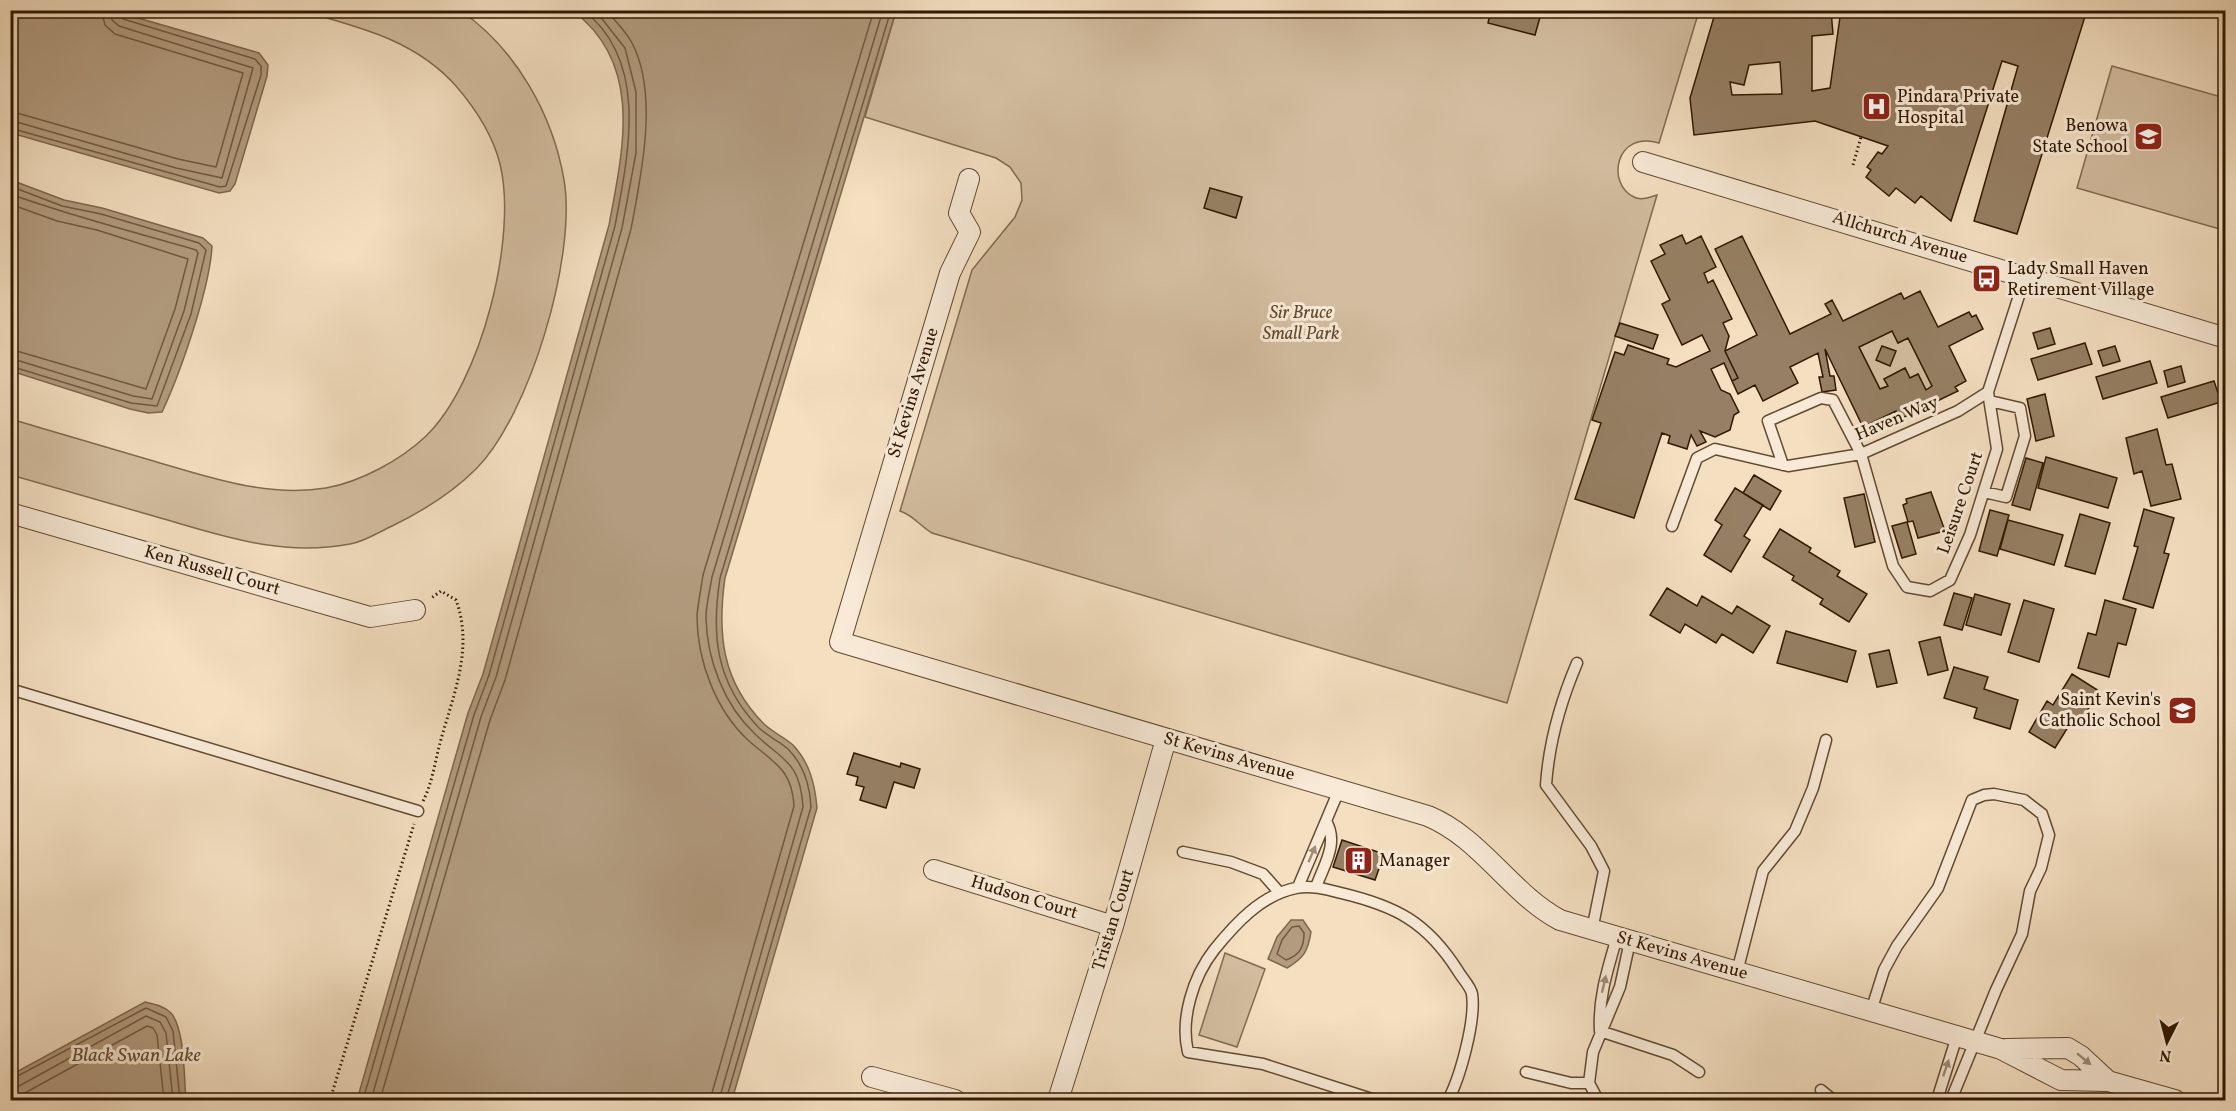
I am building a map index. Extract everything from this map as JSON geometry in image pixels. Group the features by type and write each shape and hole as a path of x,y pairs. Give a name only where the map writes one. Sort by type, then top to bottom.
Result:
{"street":[{"name":"Allchurch Avenue","path":"1643,162 2226,338"},
{"name":"St Kevins Avenue","path":"969,179 959,213 970,232 950,273 840,642 1444,823 1468,841 1534,905 1560,920 2001,1049 2053,1076 2066,1080 2108,1080 2175,1101"},
{"name":"Ken Russell Court","path":"10,513 370,617 415,610"},
{"name":"Tristan Court","path":"1058,1101 1113,926 1166,739"},
{"name":"Hudson Court","path":"934,870 1113,926"},
{"name":"St Kevins Avenue","path":"2001,1049 2057,1050 2062,1048 2072,1050 2108,1080"},
{"path":"2053,1076 2049,1065 2057,1050"},
{"path":"872,1077 955,1101"}],"lane":[{"path":"1984,492 2006,497 2025,436 2020,408 1989,396 2025,277"},
{"name":"Haven Way","path":"1672,526 1697,458 1715,449 1783,465 1861,454 1989,396"},
{"name":"Leisure Court","path":"1783,465 1768,421 1821,398 1833,400 1861,454 1893,566 1907,587 1930,591 1950,580 1970,535 1984,492 1997,448 1989,396"},
{"path":"1577,663 1561,701 1548,754 1546,785 1591,846 1604,872 1592,930"},
{"path":"10,690 418,812"},
{"path":"1737,972 1763,871 1795,831 1813,788 1826,740"},
{"path":"1298,887 1339,790"},
{"path":"1870,1011 1884,970 1896,946 1938,888 1972,800 1994,794 2024,800 2042,814 2049,835 2030,891 2022,934 1966,1039 1937,1101"},
{"path":"1316,887 1332,842 1332,831 1326,821"},
{"path":"1183,852 1231,862 1263,874 1279,892"},
{"path":"1375,1101 1263,1064 1188,1052 1184,1035 1188,1011 1201,967 1237,921 1279,892 1298,887 1316,887 1368,899 1404,913 1443,947 1472,993 1468,1032 1458,1080 1448,1101"},
{"path":"1600,1031 1599,1012 1602,990 1624,939"},
{"path":"1598,1101 1589,1083 1593,1053 1600,1031 1620,987 1624,939"},
{"path":"1600,1031 1673,1055 1699,1072"},
{"path":"1951,1101 1966,1039"},
{"path":"1526,1072 1571,1083 1589,1083"},
{"path":"1821,1090 1833,1101"}],"path":[{"path":"1853,165 1861,137"},
{"path":"330,1101 418,812 426,797 462,670 463,619 456,600 441,591 415,610"}],"green space":[{"path":"302,11 461,11 499,44 529,85 541,108 559,156 564,180 566,212 563,249 556,290 531,374 496,444 476,469 447,494 426,508 361,541 324,547 276,546 229,537 11,475 11,419 236,484 281,490 326,488 366,475 405,453 426,436 446,412 478,346 499,268 504,230 504,194 497,154 482,123 463,95 440,70 423,57 385,37"},
{"name":"Sir Bruce Small Park","path":"896,11 1699,11 1659,143 1644,141 1633,144 1624,151 1620,160 1618,171 1625,190 1640,199 1657,195 1507,703 932,533 909,515 900,511 972,270 1015,217 1022,200 1021,183 1010,167 996,158 865,117"},
{"path":"2112,66 2225,98 2223,230 2077,188"},
{"path":"1892,331 1898,343 1908,338 1932,386 1926,390 1918,374 1910,378 1905,368 1884,379 1888,386 1880,389 1859,347"},
{"path":"1225,953 1265,969 1237,1047 1199,1035"}],"water":[{"path":"10,11 114,11 259,53 268,65 267,76 235,184 230,191 219,193 11,133"},
{"path":"573,11 896,11 725,578 723,637 731,673 749,707 763,723 793,745 804,759 813,783 817,808 732,1100 357,1100 468,713 483,674 609,225 622,138 623,110 619,82 611,56 596,32"},
{"path":"11,180 64,200 102,208 203,238 212,246 200,307 177,376 162,412 148,413 130,409 11,371"},
{"path":"1291,920 1303,920 1311,932 1304,953 1298,961 1287,968 1268,959 1277,937"},
{"name":"Black Swan Lake","path":"145,1002 165,1009 176,1020 181,1042 186,1100 11,1100 11,1075"}],"building":[{"path":"1491,10 1542,10 1535,35 1488,23"},
{"name":"Pindara Private Hospital","path":"1716,10 1767,10 1765,17 1771,17 1771,10 1831,10 1833,34 1812,36 1812,91 1830,88 1841,10 2087,10 2017,234 1974,221 2018,66 2002,61 1951,221 1921,196 1915,203 1896,188 1889,196 1866,177 1871,170 1867,167 1878,152 1882,154 1888,146 1815,121 1694,135 1690,98","holes":["1780,62 1782,94 1732,95 1730,82 1744,85 1749,65"]},
{"path":"1210,188 1242,197 1236,218 1204,208"},
{"path":"1682,235 1686,244 1701,236 1716,267 1704,273 1708,283 1713,280 1732,319 1723,323 1729,336 1725,351 1738,378 1732,381 1724,363 1711,369 1721,390 1730,394 1739,412 1734,415 1730,430 1715,437 1700,431 1706,442 1697,446 1691,435 1687,449 1668,443 1670,436 1662,433 1634,518 1575,499 1601,423 1592,420 1615,352 1624,355 1628,345 1669,359 1667,364 1676,367 1710,351 1702,335 1682,345 1662,304 1670,300 1651,261 1665,254 1660,245"},
{"path":"1742,236 1790,334 1831,314 1825,304 1832,300 1843,321 1901,293 1904,299 1920,291 1938,327 1969,312 1972,317 1976,315 1983,329 1949,346 1966,381 1955,387 1958,391 1900,419 1896,411 1863,427 1825,349 1830,376 1834,376 1836,390 1822,392 1819,377 1823,377 1818,353 1790,367 1798,383 1763,401 1755,385 1738,394 1732,381 1738,378 1725,351 1757,335 1715,249","holes":["1892,331 1898,343 1908,338 1932,386 1926,390 1918,374 1910,378 1905,368 1884,379 1888,386 1880,389 1859,347"]},
{"path":"1620,323 1658,335 1653,349 1615,336"},
{"path":"2050,328 2055,344 2038,349 2033,333"},
{"path":"2085,343 2092,364 2038,380 2031,359"},
{"path":"1882,346 1896,351 1890,366 1876,360"},
{"path":"2115,346 2120,361 2103,366 2098,351"},
{"path":"2150,361 2157,383 2103,399 2096,377"},
{"path":"2181,366 2185,382 2168,387 2164,371"},
{"path":"2214,381 2221,402 2168,418 2161,397"},
{"path":"2045,394 2054,436 2036,441 2027,399"},
{"path":"2157,429 2166,465 2172,464 2181,499 2151,506 2142,471 2134,474 2126,438"},
{"path":"2046,457 2117,478 2108,508 2038,488"},
{"path":"2026,458 2043,463 2030,510 2012,505"},
{"path":"1754,475 1781,491 1770,510 1743,493"},
{"path":"1735,488 1763,505 1744,536 1750,540 1731,572 1704,555 1722,525 1715,520"},
{"path":"1931,492 1945,531 1918,538 1913,521 1908,522 1903,505 1907,503 1906,499"},
{"path":"1864,494 1875,542 1855,547 1844,498"},
{"path":"2144,509 2174,518 2164,553 2169,554 2153,608 2123,599 2138,547 2134,546"},
{"path":"1990,510 2009,515 1997,556 1979,551"},
{"path":"2080,514 2110,523 2095,574 2065,566"},
{"path":"2008,520 2063,535 2054,565 2000,549"},
{"path":"1907,522 1916,554 1902,558 1892,526"},
{"path":"1780,529 1811,548 1809,552 1840,571 1837,576 1867,594 1849,622 1820,604 1823,599 1792,580 1794,576 1763,557"},
{"path":"1667,588 1697,606 1702,596 1732,614 1737,606 1770,626 1753,653 1722,634 1716,643 1685,624 1680,633 1650,615"},
{"path":"1954,593 1972,598 1962,630 1944,625"},
{"path":"1975,594 2010,604 2001,635 1966,625"},
{"path":"2024,600 2054,609 2039,662 2008,652"},
{"path":"2105,600 2136,609 2126,645 2118,643 2109,677 2078,668 2088,633 2096,635"},
{"path":"1786,631 1856,651 1847,682 1777,663"},
{"path":"1940,637 1948,670 1928,675 1919,642"},
{"path":"1889,650 1897,683 1877,687 1869,654"},
{"path":"1954,667 1988,677 1984,689 2018,700 2010,729 1974,718 1977,708 1944,698"},
{"path":"2072,674 2099,691 2080,723 2073,719 2055,748 2029,732 2047,701 2053,705"},
{"path":"854,753 900,767 901,763 920,769 914,788 894,782 886,808 860,800 864,787 856,785 858,777 847,774"},
{"name":"Manager","path":"1342,840 1384,854 1375,880 1333,867"}],"place":[{"name":"Pindara Private Hospital","path":"1876,107"},
{"name":"Benowa State School","path":"2149,136"},
{"name":"Lady Small Haven Retirement Village","path":"1986,279"},
{"name":"Saint Kevin's Catholic School","path":"2182,710"},
{"name":"Manager","path":"1358,861"}]}
